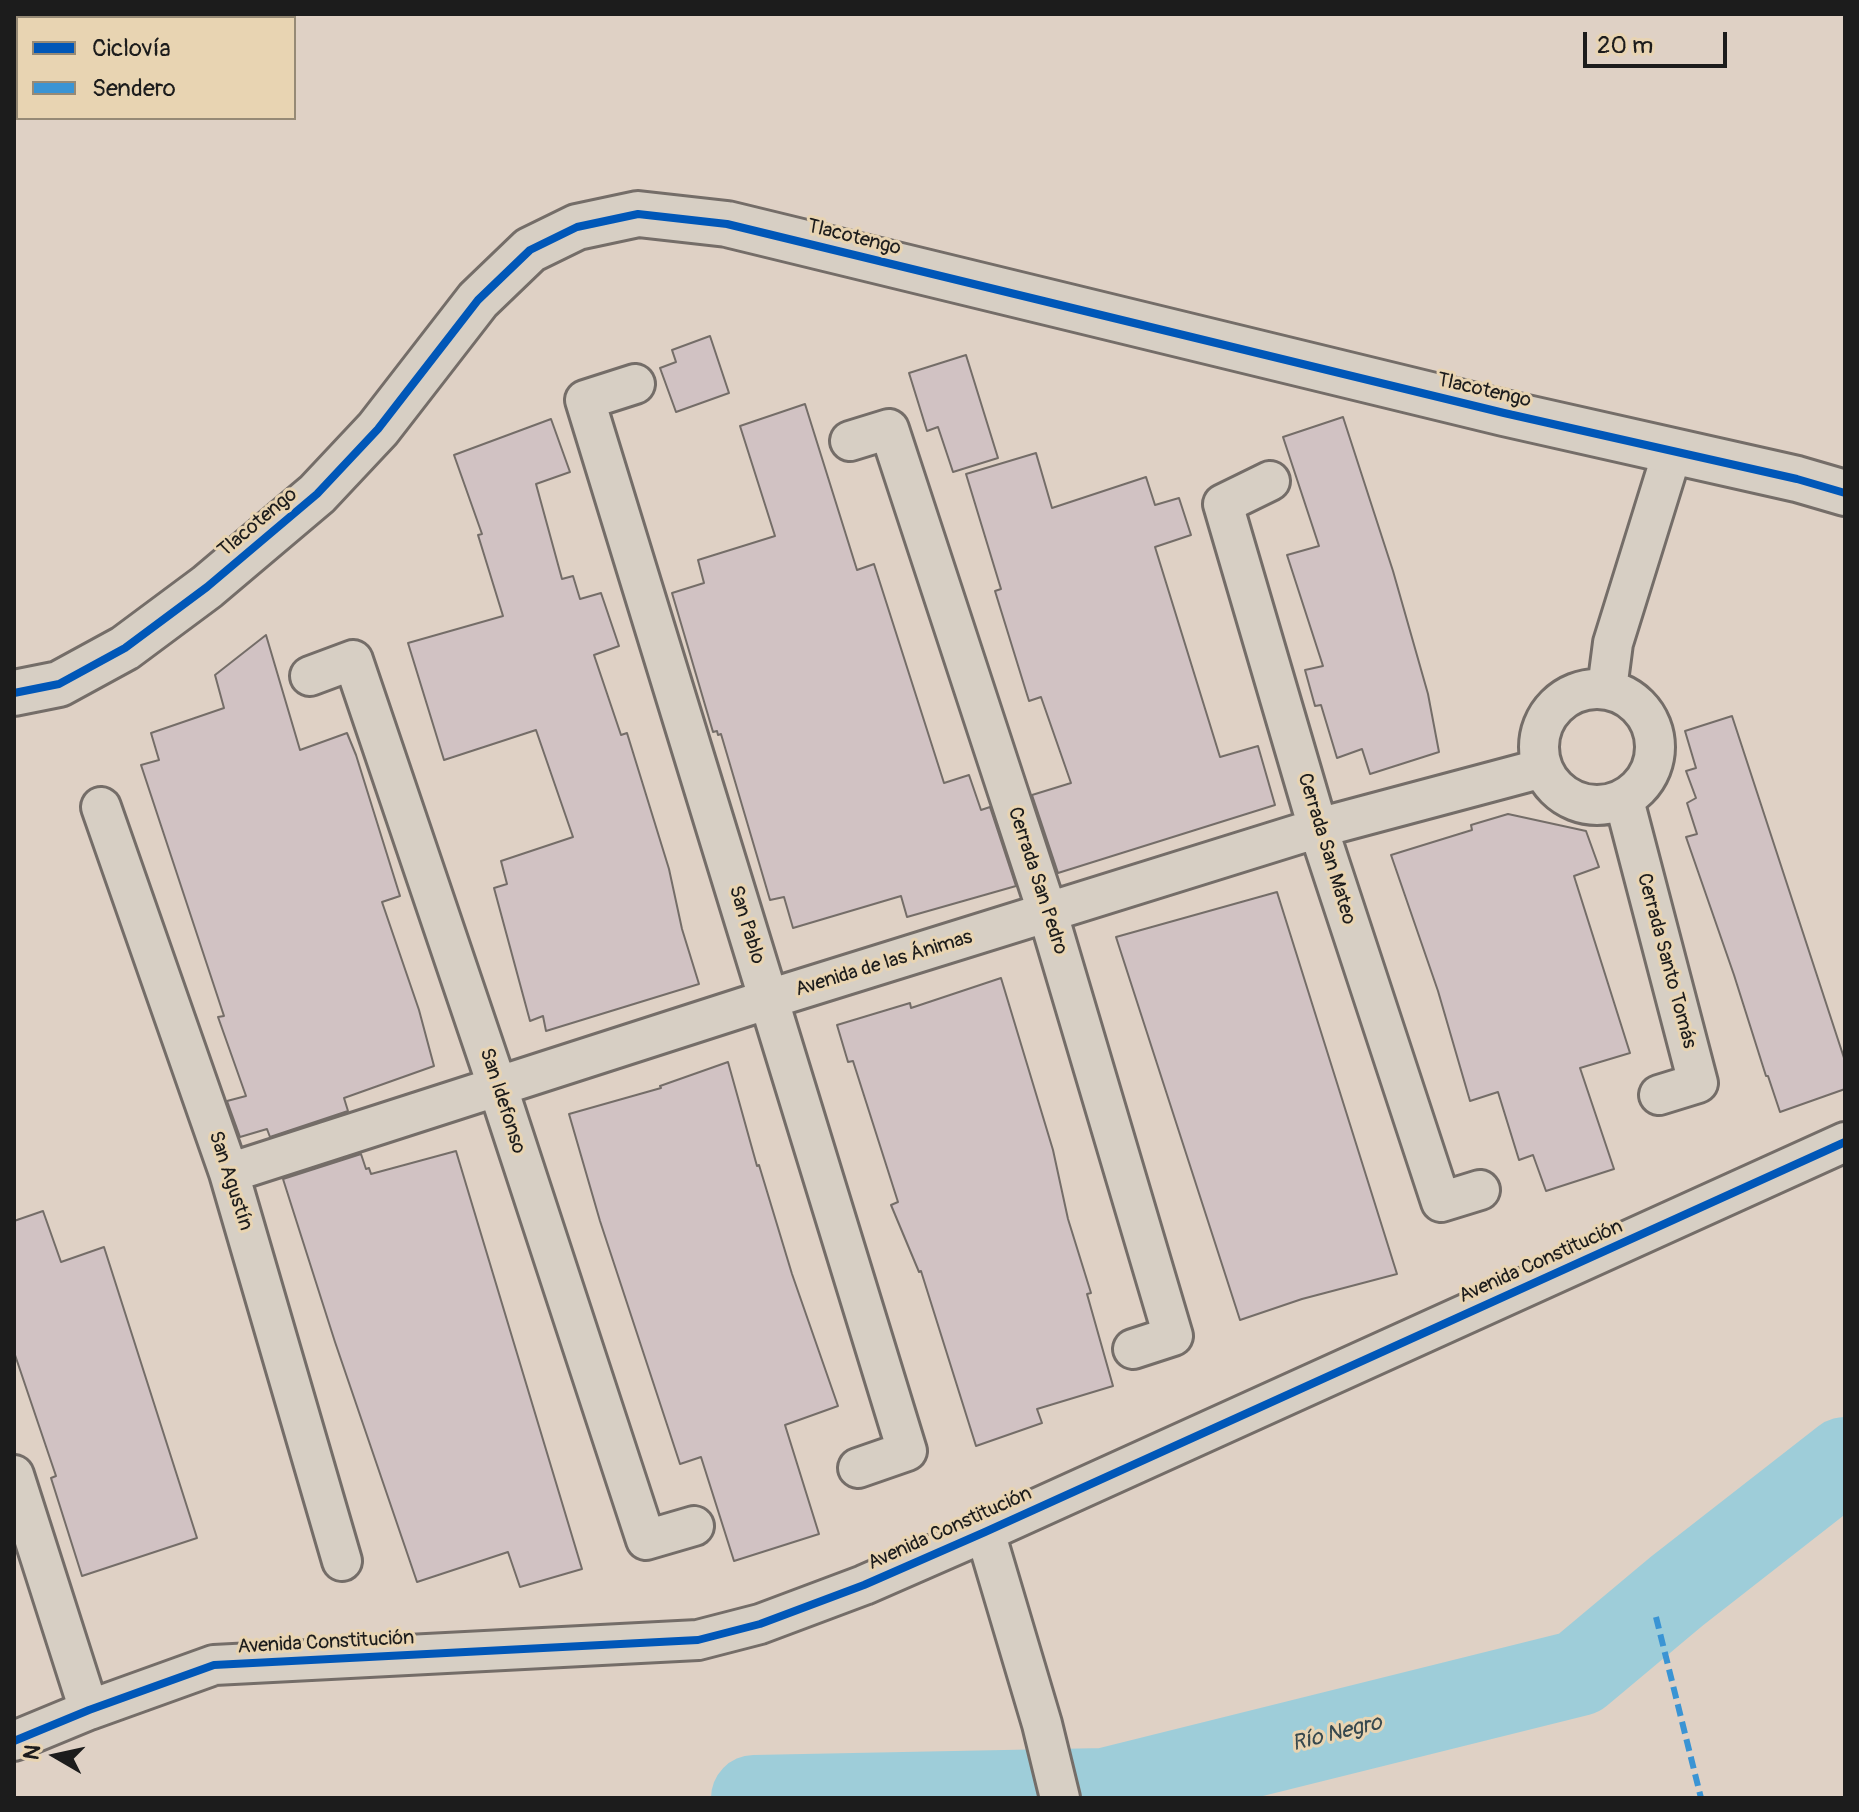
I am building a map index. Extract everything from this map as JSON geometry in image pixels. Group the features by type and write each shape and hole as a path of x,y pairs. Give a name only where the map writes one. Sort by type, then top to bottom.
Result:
{"street":[{"name":"Tlacotengo","path":"14,693 59,684 125,648 207,587 317,494 378,429 478,300 530,250 577,227 638,214 727,224 1845,493"},
{"name":"San Pablo","path":"635,384 585,400 907,1451 858,1468"},
{"name":"Cerrada San Pedro","path":"850,441 889,429 1048,914 1173,1336 1133,1349"},
{"path":"1607,689 1613,643 1673,450"},
{"name":"Cerrada San Mateo","path":"1270,481 1223,504 1318,828 1441,1202 1480,1190"},
{"name":"San Idefonso","path":"310,676 353,660 646,1540 694,1526"},
{"path":"1586,689 1607,689 1639,705 1649,720 1655,738 1655,756 1650,774 1624,800 1605,805 1585,804 1568,798 1553,785 1543,768 1539,748 1542,728 1552,710 1568,696 1586,689"},
{"name":"Avenida de las Ánimas","path":"229,1173 769,999 1318,828 1543,768"},
{"name":"Cerrada Santo Tomás","path":"1624,800 1698,1083 1659,1095"},
{"name":"San Agustín","path":"101,807 229,1173 342,1561"},
{"name":"Avenida Constitución","path":"14,1741 214,1665 698,1640 760,1624 864,1585 985,1532 1845,1142"},
{"path":"14,1475 26,1559 89,1710"},
{"path":"985,1532 1042,1724 1060,1798"}],"building":[{"path":"710,336 729,393 676,412 660,368 676,362 672,350"},
{"path":"966,355 998,458 953,472 938,427 927,431 909,373"},
{"path":"805,404 857,570 874,564 944,783 969,775 981,810 990,807 1016,886 907,917 901,896 793,928 784,897 770,900 721,734 713,732 672,593 704,583 698,560 775,536 740,426"},
{"path":"1343,417 1393,571 1428,694 1439,752 1370,774 1362,749 1337,758 1321,705 1315,706 1305,670 1323,666 1287,555 1319,546 1283,437"},
{"path":"551,419 570,472 536,484 562,579 573,576 580,599 601,593 619,646 594,655 621,735 627,733 669,869 682,929 699,984 546,1031 543,1016 530,1021 494,888 507,884 501,861 573,837 536,730 444,760 408,643 503,616 478,535 482,534 454,455"},
{"path":"1036,453 1052,508 1146,477 1155,505 1179,498 1191,535 1155,547 1220,757 1258,746 1275,805 1058,873 1032,795 1071,783 1041,697 1029,701 995,591 1001,589 966,474"},
{"path":"266,635 300,750 347,733 356,755 400,896 382,902 419,1010 434,1066 344,1098 348,1111 270,1137 267,1129 240,1137 227,1101 246,1096 218,1017 224,1016 141,765 159,760 151,733 224,708 215,675"},
{"path":"1732,716 1845,1061 1845,1089 1780,1112 1686,837 1697,834 1687,803 1696,798 1686,771 1696,768 1685,731"},
{"path":"1508,814 1586,831 1599,867 1574,876 1630,1053 1580,1068 1614,1169 1546,1191 1533,1155 1519,1160 1498,1092 1470,1101 1438,991 1391,855 1472,830 1471,825"},
{"path":"1277,892 1397,1274 1302,1299 1240,1320 1116,937"},
{"path":"1001,978 1053,1150 1068,1219 1091,1293 1087,1294 1113,1386 1037,1409 1042,1423 976,1446 921,1271 891,1205 898,1202 853,1061 848,1062 837,1025 910,1003 911,1008"},
{"path":"728,1062 757,1166 838,1406 785,1425 819,1534 734,1561 701,1457 680,1464 600,1221 569,1114 661,1088"},
{"path":"456,1151 582,1569 520,1587 508,1552 417,1582 283,1179 361,1154 371,1174"},
{"path":"43,1211 61,1262 104,1247 197,1538 82,1576 51,1478 56,1476 14,1352 14,1221"}],"waterway":[{"name":"Río Negro","path":"754,1798 1105,1791 1579,1673 1677,1591 1845,1460"}],"marked path":[{"path":"1656,1617 1701,1798"}],"cycle path":[{"path":"14,693 59,684 125,648 207,587 317,494 378,429 478,300 530,250 577,227 638,214 727,224 1845,493"},
{"path":"14,1741 214,1665 698,1640 760,1624 864,1585 985,1532 1845,1142"}]}
